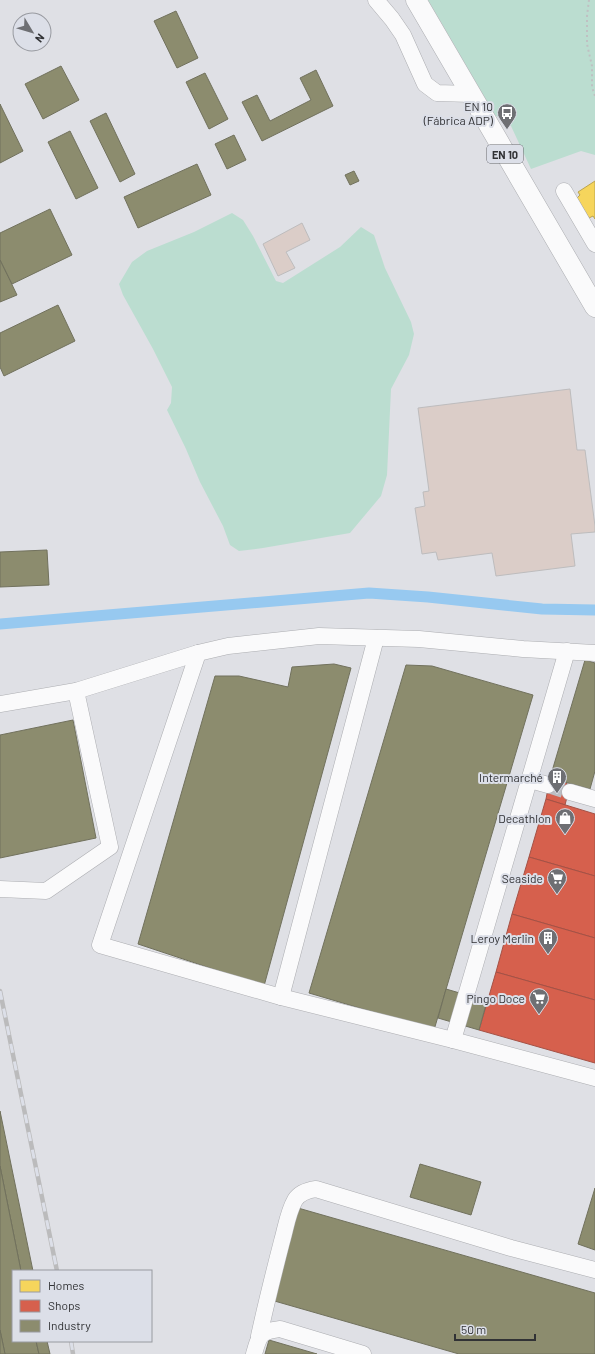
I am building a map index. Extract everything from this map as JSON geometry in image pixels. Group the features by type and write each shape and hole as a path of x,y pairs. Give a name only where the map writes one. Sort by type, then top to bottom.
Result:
{"main road":[{"name":"EN 10","path":"416,0 595,307"}],"street":[{"path":"376,0 403,35 425,84 437,93 471,94"},
{"path":"564,191 595,244"},
{"path":"0,704 76,690 198,653 228,646 319,636 419,639 523,649 595,653"},
{"path":"281,997 376,638"},
{"path":"453,1040 567,651"},
{"path":"198,653 100,945 281,997 453,1040 595,1078"},
{"path":"0,889 46,891 110,847 76,690"},
{"path":"530,780 548,785"},
{"path":"570,792 595,799"},
{"path":"254,1354 269,1290 290,1214 296,1198 303,1192 309,1190 316,1189 511,1248 595,1270"},
{"path":"259,1336 270,1330 280,1329 363,1354"}],"path":[{"path":"589,0 587,16 587,44 592,66 592,87 595,96"}],"green space":[{"path":"428,0 595,0 595,155 581,151 531,169 511,126 495,115"},
{"path":"232,213 243,220 276,281 283,283 340,247 361,227 374,235 385,268 411,322 414,334 409,355 391,389 387,475 381,496 350,533 239,551 230,545 223,526 200,482 167,410 171,403 172,387 123,295 119,284 132,262 147,251 194,232"}],"building: Homes":[{"path":"595,181 595,219 593,216 589,218 577,198 580,195 578,192"}],"building: Shops":[{"name":"Intermarché","path":"550,778 567,783 565,789 569,789 565,805 546,799"},
{"name":"Decathlon","path":"546,799 595,814 595,876 529,857"},
{"name":"Seaside","path":"529,857 595,876 595,938 512,914"},
{"name":"Leroy Merlin","path":"512,914 595,938 595,1000 496,972"},
{"name":"Pingo Doce","path":"496,972 595,1000 595,1063 479,1030"}],"building: Industry":[{"path":"176,11 198,58 177,68 154,21"},
{"path":"61,66 79,100 43,119 25,84"},
{"path":"316,70 333,106 262,141 242,102 257,95 270,121 311,100 300,78"},
{"path":"205,73 228,119 209,129 186,82"},
{"path":"0,104 23,151 0,163"},
{"path":"106,113 135,174 120,182 90,121"},
{"path":"70,131 98,188 76,199 48,142"},
{"path":"234,135 246,160 227,169 215,144"},
{"path":"197,164 211,195 138,228 124,197"},
{"path":"354,171 359,181 350,185 345,175"},
{"path":"50,209 72,255 12,284 0,260 0,233"},
{"path":"0,260 17,295 0,302"},
{"path":"58,305 75,341 4,376 0,367 0,333"},
{"path":"47,550 49,585 0,587 0,552"},
{"path":"585,660 595,663 595,771 590,789 550,778"},
{"path":"334,664 351,668 264,986 138,944 215,676 239,676 288,687 292,667"},
{"path":"406,665 432,666 533,695 434,1030 309,993"},
{"path":"73,720 96,838 0,858 0,735"},
{"path":"446,989 487,1001 479,1030 438,1018"},
{"path":"0,1111 33,1270 21,1270 0,1166"},
{"path":"420,1164 481,1182 471,1215 410,1197"},
{"path":"0,1166 21,1270 12,1270 12,1342 36,1342 39,1354 5,1354 0,1330"},
{"path":"595,1188 595,1250 578,1244"},
{"path":"298,1208 595,1293 595,1354 459,1354 271,1300"},
{"path":"0,1330 5,1354 0,1354"},
{"path":"269,1340 317,1354 265,1354"},
{"path":"36,1342 47,1342 50,1354 39,1354"}],"building: Other":[{"path":"302,223 310,240 286,252 295,268 278,276 263,244"},
{"path":"570,389 577,450 585,450 595,526 595,532 571,534 575,566 496,576 492,553 438,560 436,552 422,554 415,508 425,506 423,492 429,491 418,408"}],"waterway":[{"path":"0,624 369,593 428,597 542,609 595,610"}],"tunnel":[{"path":"548,785 570,792"}],"railway":[{"path":"0,991 57,1270"},
{"path":"71,1342 73,1354"}],"place":[{"name":"EN 10 (Fábrica ADP)","path":"507,130"},
{"name":"Intermarché","path":"557,794"},
{"name":"Decathlon","path":"565,835"},
{"name":"Seaside","path":"557,895"},
{"name":"Leroy Merlin","path":"548,955"},
{"name":"Pingo Doce","path":"539,1015"}]}
